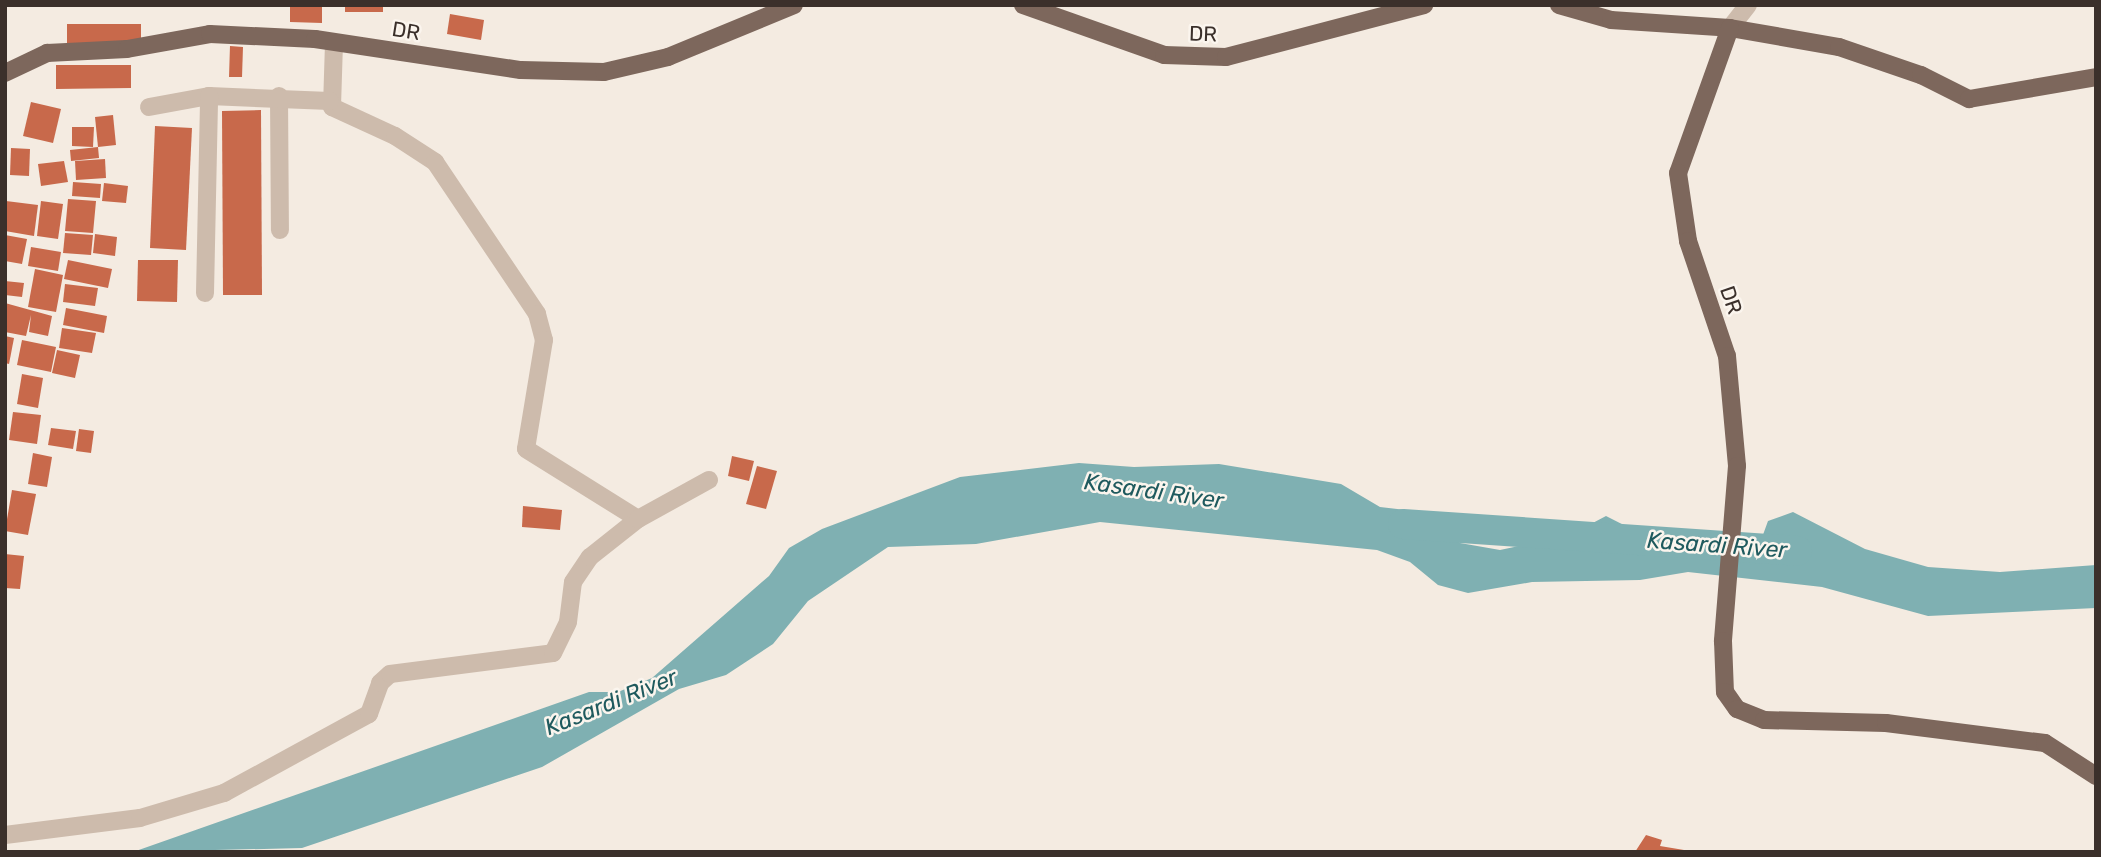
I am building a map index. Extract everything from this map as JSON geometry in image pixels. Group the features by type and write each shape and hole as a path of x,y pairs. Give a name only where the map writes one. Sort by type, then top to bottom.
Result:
{"main road":[{"name":"DR","path":"5,73 47,53 127,49 211,34 334,43 521,70 604,72 668,57 794,5"},
{"name":"DR","path":"1023,5 1164,55 1226,57 1424,5"},
{"path":"1559,5 1611,20 1730,28 1878,58 1969,99 2096,77"},
{"name":"DR","path":"1730,28 1678,173 1688,241 1727,356 1737,466 1725,692 1737,709 1764,720 1886,723 2045,743 2096,776"}],"street":[{"path":"1730,28 1748,5"},
{"path":"334,43 330,101 337,110 415,147 462,195 542,328 526,449 638,519"},
{"path":"149,107 209,96 279,96 330,101"},
{"path":"205,293 209,96"},
{"path":"279,96 280,230"},
{"path":"5,835 141,818 225,793 369,714 380,683 390,674 553,653 568,622 579,569 638,519 709,480"}],"water":[{"path":"1079,463 1134,467 1219,464 1341,484 1380,507 1423,512 1460,543 1500,550 1570,535 1606,516 1669,548 1714,546 1756,554 1768,521 1793,512 1865,549 1928,567 2000,572 2096,565 2096,608 1928,616 1822,587 1688,572 1640,580 1532,582 1468,593 1438,585 1410,562 1377,550 1100,522 976,544 888,547 808,601 773,644 726,675 679,689 542,767 302,848 133,852 589,692 618,692 652,678 769,576 789,548 822,529 960,477"}],"building":[{"path":"290,5 322,5 322,23 290,22"},
{"path":"345,5 383,5 383,12 345,12"},
{"path":"450,14 484,20 481,40 447,34"},
{"path":"67,24 141,24 141,44 67,44"},
{"path":"230,46 243,47 242,77 229,77"},
{"path":"56,65 131,65 131,88 56,89"},
{"path":"31,102 61,109 53,143 23,136"},
{"path":"261,110 262,295 223,295 222,111"},
{"path":"113,115 116,145 98,147 95,117"},
{"path":"155,126 192,128 186,250 150,248"},
{"path":"72,127 94,127 93,147 72,146"},
{"path":"98,147 99,158 71,161 70,150"},
{"path":"11,148 30,149 29,176 10,175"},
{"path":"105,159 106,178 76,180 75,161"},
{"path":"64,161 68,182 41,186 38,164"},
{"path":"73,182 101,184 100,198 72,196"},
{"path":"104,183 128,186 126,203 102,201"},
{"path":"68,199 96,201 93,233 65,231"},
{"path":"6,201 38,205 34,236 5,231"},
{"path":"41,201 63,204 58,239 37,236"},
{"path":"65,233 93,235 91,255 63,253"},
{"path":"95,234 117,237 115,256 93,253"},
{"path":"5,235 27,239 22,264 5,261"},
{"path":"31,247 61,252 58,271 28,266"},
{"path":"68,260 112,269 108,288 64,279"},
{"path":"138,260 178,260 177,302 137,301"},
{"path":"35,269 63,275 56,312 28,307"},
{"path":"5,281 24,283 22,297 5,295"},
{"path":"65,284 98,288 95,306 63,302"},
{"path":"5,303 52,316 48,336 29,332 31,315 26,336 5,332"},
{"path":"66,308 107,316 104,333 63,325"},
{"path":"62,328 96,333 92,353 59,348"},
{"path":"5,336 14,338 9,364 5,363"},
{"path":"22,340 56,347 51,372 17,365"},
{"path":"57,350 80,355 75,378 52,373"},
{"path":"22,374 43,378 38,408 17,404"},
{"path":"13,412 41,415 37,444 9,440"},
{"path":"51,428 76,431 73,449 48,445"},
{"path":"79,429 94,431 91,453 76,451"},
{"path":"33,453 52,457 47,487 28,484"},
{"path":"732,456 754,461 749,481 728,476"},
{"path":"757,466 777,471 766,509 746,504"},
{"path":"12,490 36,494 28,535 5,531"},
{"path":"523,506 562,510 560,530 522,527"},
{"path":"5,554 24,556 20,589 5,588"},
{"path":"1646,835 1662,840 1660,846 1696,852 1635,852"}],"waterway":[{"name":"Kasardi River","path":"1403,524 1797,551"}]}
